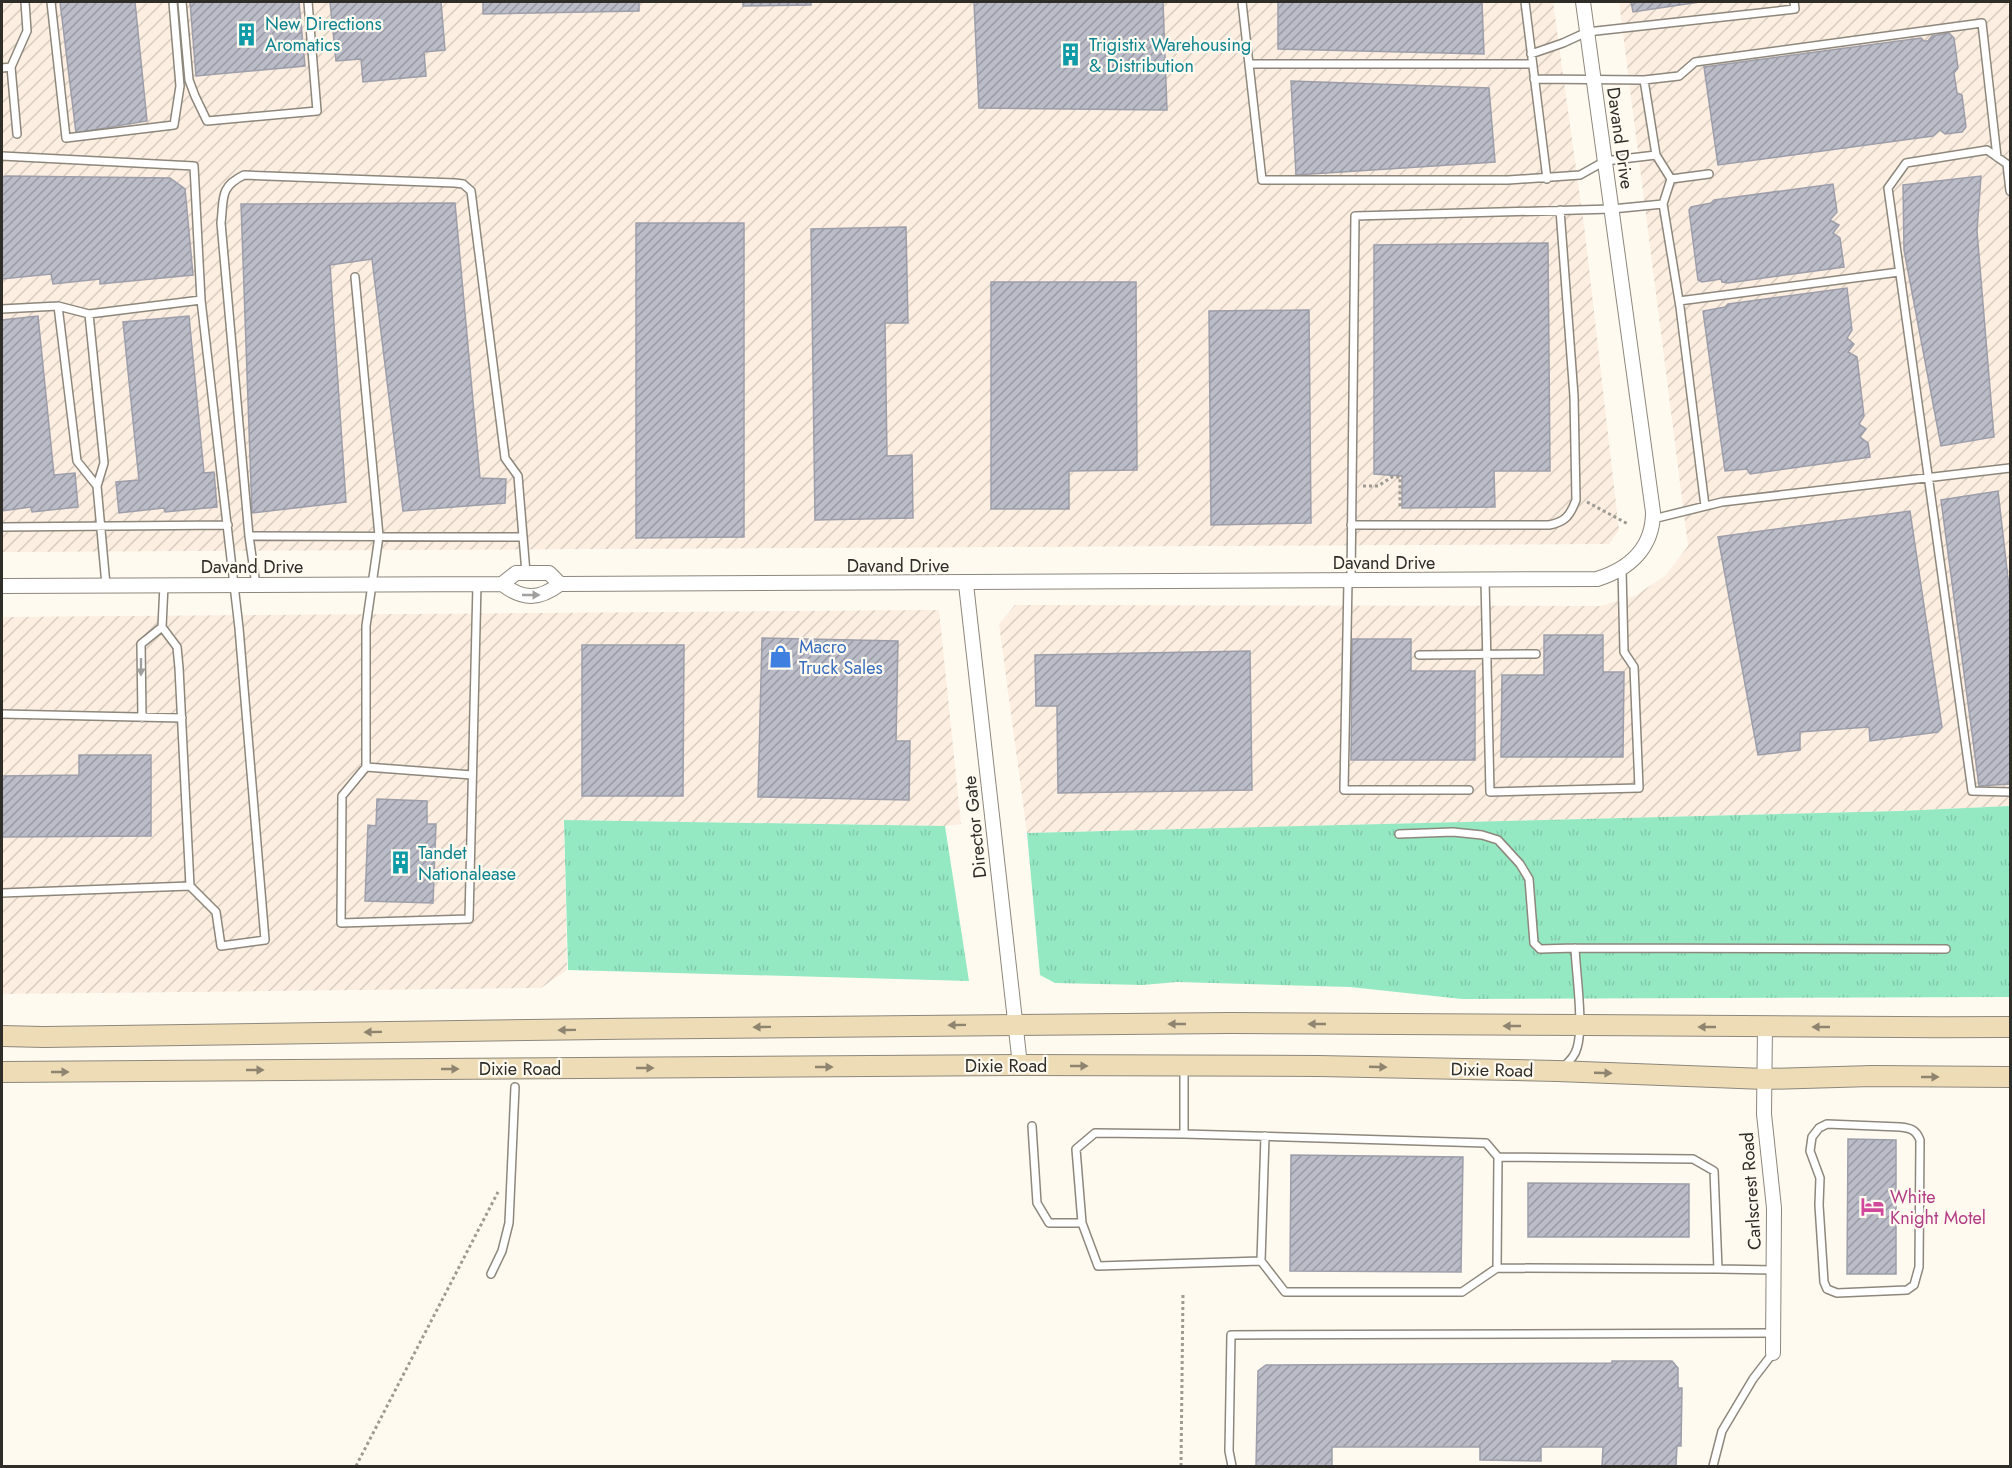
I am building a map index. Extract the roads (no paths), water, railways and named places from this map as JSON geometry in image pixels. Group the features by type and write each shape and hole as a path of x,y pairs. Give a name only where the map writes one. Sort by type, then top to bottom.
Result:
{"main road":[{"path":"2,1036 1016,1024 2010,1027"},
{"name":"Dixie Road","path":"2,1072 1020,1065 1319,1066 1557,1071 1765,1079 2010,1077"}],"street":[{"name":"Davand Drive","path":"502,584 516,595 545,595 560,584 966,584 1597,579 1614,574 1631,563 1646,545 1653,519 1583,2"},
{"name":"Davand Drive","path":"2,586 502,584 516,573 549,573 560,584"},
{"name":"Director Gate","path":"966,584 1020,1065"},
{"name":"Carlscrest Road","path":"1765,1028 1764,1114 1774,1208 1773,1353"}],"lane":[{"path":"17,134 11,68 27,31 25,2"},
{"path":"51,2 66,138 174,125 180,86 173,2"},
{"path":"182,2 189,80 207,121 317,111 308,2"},
{"path":"1242,2 1262,180 1547,179 1580,175 1605,161 1656,155"},
{"path":"1525,2 1547,179"},
{"path":"1531,54 1587,32 1795,9 1794,2"},
{"path":"1534,80 1644,81 1679,76 1695,62 1982,23 1997,157"},
{"path":"1248,64 1532,64"},
{"path":"2,68 11,68"},
{"path":"1644,81 1656,155 1671,179 1663,204 1679,301 1705,506"},
{"path":"2010,190 2007,164 1987,150 1906,163 1888,188 1972,791 2010,792"},
{"path":"2,156 194,166 201,300 235,585 265,940 221,946 216,912 190,886 177,647 162,627 164,585"},
{"path":"1671,179 1709,174"},
{"path":"256,585 249,536 221,223 225,188 232,180 244,175 455,183 462,184 471,191 505,458 518,476 526,573"},
{"path":"1469,790 1344,790 1353,486 1355,216 1612,209 1663,204"},
{"path":"1351,525 1549,525 1561,523 1571,514 1576,495 1574,396 1560,210"},
{"path":"1679,301 1899,272"},
{"path":"355,277 379,536 366,626 366,767 342,796 341,923 469,919 477,584"},
{"path":"2,309 58,306 89,314 201,300"},
{"path":"58,306 77,461 97,486"},
{"path":"89,314 104,463 97,486 106,585"},
{"path":"1653,519 1722,502 2010,468"},
{"path":"2,527 228,525"},
{"path":"249,536 523,537"},
{"path":"1485,580 1490,792 1639,788 1634,667 1624,652 1622,569"},
{"path":"142,718 141,644 162,627"},
{"path":"1419,655 1536,654"},
{"path":"2,714 182,718"},
{"path":"366,767 472,775"},
{"path":"1399,834 1453,832 1482,835 1498,840 1520,864 1529,879 1534,943 1540,949 1947,949"},
{"path":"2,893 190,886"},
{"path":"1557,1071 1567,1063 1577,1049 1579,1026 1575,948"},
{"path":"1184,1066 1184,1134"},
{"path":"490,1274 502,1251 509,1223 515,1087"},
{"path":"1827,1124 1900,1127 1911,1128 1918,1133 1920,1140 1919,1267 1914,1285 1907,1290 1837,1293 1827,1289 1824,1282 1819,1205 1820,1178 1810,1151 1812,1137 1819,1128 1827,1124"},
{"path":"1032,1126 1036,1203 1049,1223 1082,1223"},
{"path":"1261,1261 1098,1266 1082,1223 1076,1149 1095,1133 1486,1143 1498,1157 1497,1268"},
{"path":"1264,1136 1261,1261 1285,1292 1462,1292 1497,1268 1774,1270"},
{"path":"1498,1157 1693,1159 1714,1171 1718,1269"},
{"path":"1232,1467 1229,1451 1231,1335 1773,1333"},
{"path":"1713,1467 1722,1431 1753,1379 1773,1353"}],"place":[{"name":"New Directions Aromatics","path":"247,34"},
{"name":"Trigistix Warehousing & Distribution","path":"1071,55"},
{"name":"Macro Truck Sales","path":"781,657"},
{"name":"Tandet Nationalease","path":"400,863"},
{"name":"White Knight Motel","path":"1872,1207"}]}
